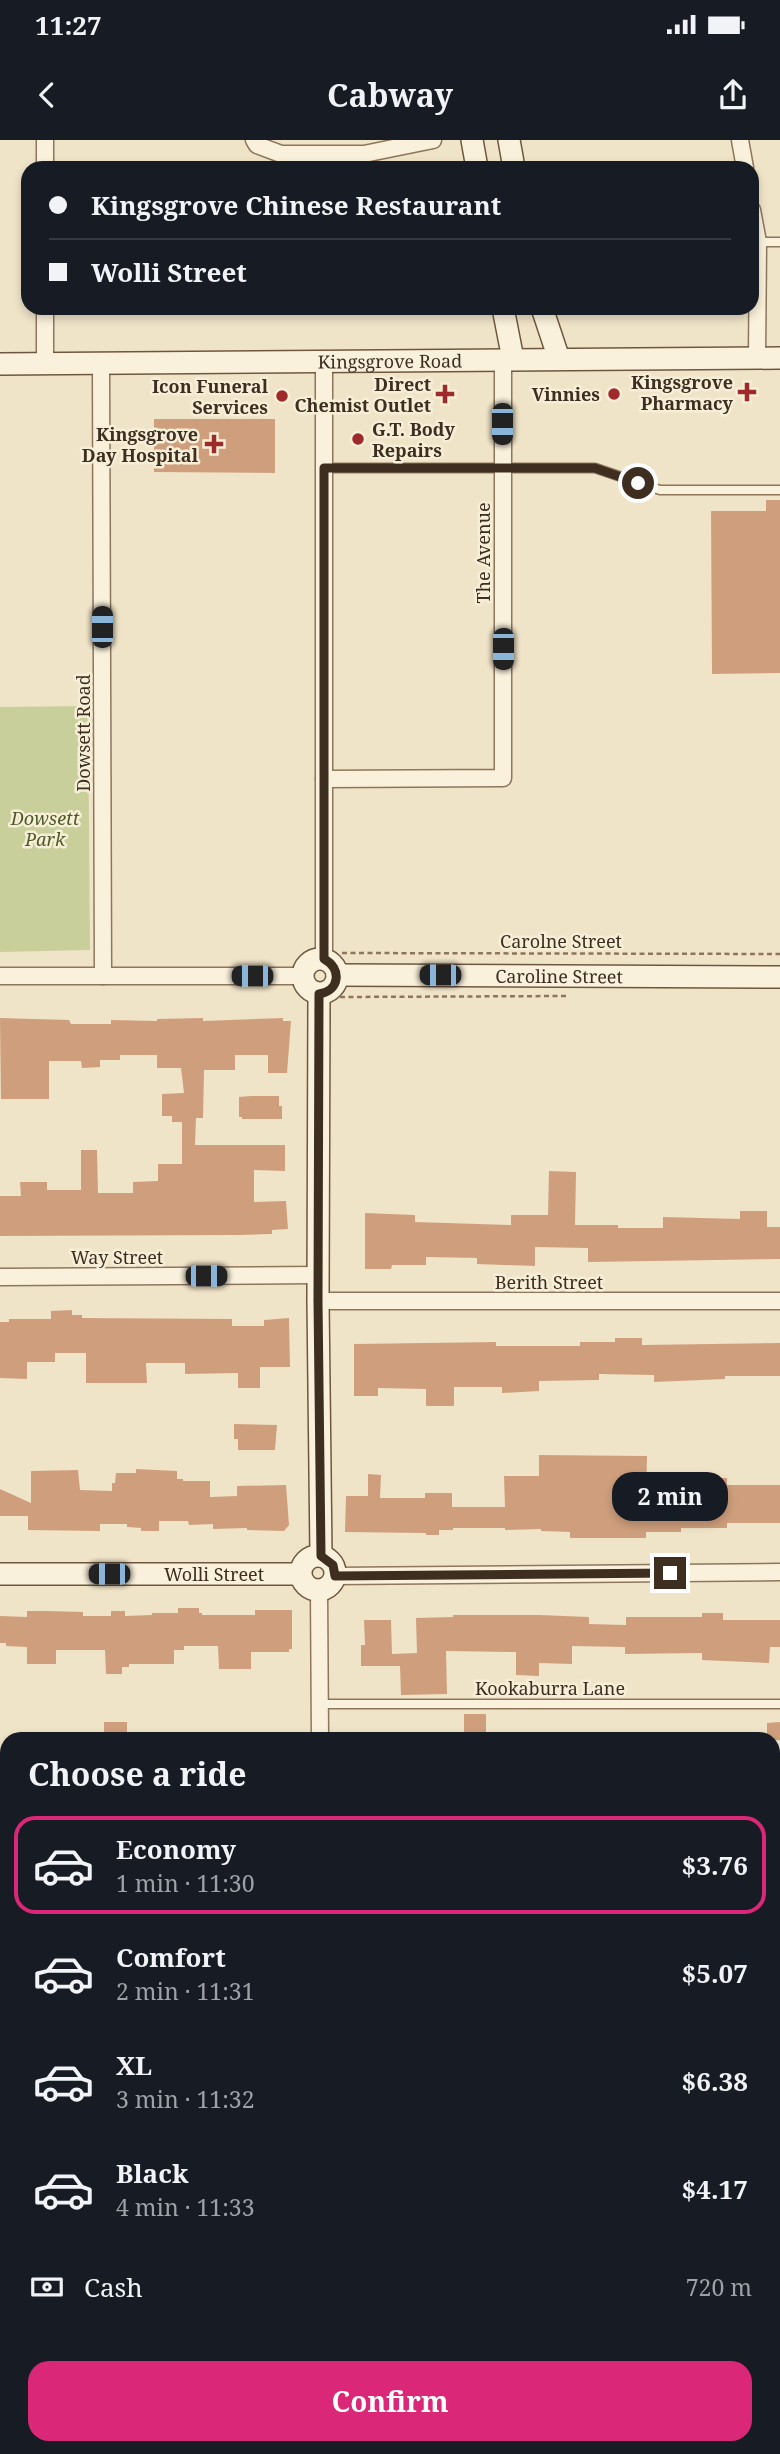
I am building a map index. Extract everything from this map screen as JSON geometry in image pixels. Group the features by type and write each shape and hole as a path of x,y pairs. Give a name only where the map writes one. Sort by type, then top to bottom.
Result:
{"street":[{"path":"46,140 46,161"},
{"path":"254,140 257,145 281,154 364,154 433,140"},
{"path":"472,140 476,161"},
{"path":"509,140 513,161"},
{"path":"740,140 744,161"},
{"path":"45,315 45,364"},
{"path":"504,315 508,359"},
{"path":"544,315 559,359"},
{"path":"756,315 757,358"},
{"name":"Kingsgrove Road","path":"0,364 780,358"},
{"name":"The Avenue","path":"324,779 503,778 502,468 508,359"},
{"path":"321,1556 318,1275 329,995 337,981 324,779 324,360"},
{"name":"Dowsett Road","path":"101,363 103,976"},
{"path":"329,995 307,988 302,976 309,962 335,962"},
{"name":"Caroline Street","path":"335,962 780,977"},
{"path":"0,976 302,976"},
{"name":"Way Street","path":"0,1277 318,1275"},
{"name":"Berith Street","path":"318,1301 780,1301"},
{"path":"320,1732 327,1583 333,1565 316,1555 306,1560 300,1574 309,1588 327,1583 780,1572"},
{"name":"Wolli Street","path":"0,1574 300,1574"}],"lane":[{"path":"759,242 780,242"},
{"path":"324,468 595,468 660,490 780,490"},
{"name":"Kookaburra Lane","path":"320,1704 780,1704"}],"path":[{"name":"Carolne Street","path":"335,962 780,954"},
{"name":"Caroline Street","path":"329,995 569,996"}],"green space":[{"name":"Dowsett Park","path":"88,706 90,950 0,952 0,707"}],"building":[{"path":"154,419 275,419 275,473 154,472"},
{"path":"766,500 780,500 780,673 712,674 711,511 766,511"},
{"path":"0,1018 69,1020 71,1024 111,1024 111,1020 203,1018 203,1021 283,1018 283,1021 291,1021 287,1073 268,1073 268,1055 235,1055 235,1070 204,1070 203,1118 196,1118 195,1145 285,1145 285,1171 254,1170 254,1202 286,1201 288,1229 272,1230 272,1234 240,1235 0,1236 0,1196 21,1196 20,1182 47,1182 47,1190 81,1190 81,1150 97,1150 98,1193 133,1193 133,1182 158,1181 158,1164 182,1164 182,1122 172,1122 172,1116 162,1116 162,1094 184,1093 181,1068 157,1068 157,1055 120,1055 120,1060 100,1060 100,1067 82,1068 81,1061 49,1061 49,1099 1,1099"},
{"path":"279,1096 282,1119 239,1117 239,1097"},
{"path":"549,1171 576,1172 575,1225 663,1228 663,1217 740,1219 740,1211 767,1211 767,1227 780,1227 780,1259 588,1262 588,1248 535,1247 535,1266 477,1264 477,1258 426,1257 426,1265 392,1265 391,1269 365,1269 365,1213 415,1215 415,1222 511,1225 511,1215 548,1215"},
{"path":"72,1310 72,1315 82,1315 82,1318 232,1319 232,1326 264,1326 264,1320 289,1318 290,1367 260,1367 260,1388 238,1388 238,1373 185,1374 185,1363 146,1363 147,1383 86,1383 86,1353 55,1353 55,1362 27,1362 27,1379 0,1378 0,1322 9,1322 9,1319 51,1319 51,1311"},
{"path":"615,1338 642,1338 642,1345 780,1343 780,1376 725,1376 725,1379 654,1382 654,1375 599,1374 599,1380 539,1381 539,1391 502,1393 502,1387 454,1387 454,1406 426,1406 426,1389 378,1388 378,1396 354,1396 354,1344 496,1342 496,1346 580,1346 580,1342 615,1342"},
{"path":"234,1424 277,1425 275,1450 238,1450 238,1439 234,1439"},
{"path":"539,1455 647,1456 646,1497 693,1498 693,1478 727,1478 727,1485 780,1485 780,1523 727,1523 727,1528 681,1528 681,1532 646,1532 646,1538 570,1538 570,1532 505,1528 453,1528 439,1530 439,1535 345,1532 346,1496 368,1496 368,1474 381,1475 380,1498 425,1498 425,1493 452,1493 452,1507 505,1507 504,1476 539,1476"},
{"path":"136,1469 177,1471 177,1479 183,1481 210,1481 210,1497 237,1496 237,1486 286,1485 289,1525 284,1531 213,1529 213,1524 189,1525 188,1521 159,1521 159,1531 141,1531 141,1528 127,1527 127,1524 100,1524 100,1531 28,1530 28,1516 0,1516 0,1489 31,1503 31,1471 78,1470 80,1490 112,1491 116,1473 136,1473"},
{"path":"178,1608 199,1608 202,1615 255,1615 255,1610 292,1610 292,1649 289,1649 289,1652 251,1652 251,1669 219,1669 218,1646 184,1646 184,1650 174,1650 174,1664 129,1664 129,1667 122,1667 122,1674 106,1674 105,1650 56,1650 56,1664 27,1664 27,1647 0,1643 0,1616 27,1617 27,1611 83,1612 83,1616 111,1616 111,1611 125,1611 125,1616 152,1615 178,1613"},
{"path":"702,1613 723,1613 723,1620 780,1620 780,1647 770,1647 769,1663 702,1660 702,1653 625,1654 625,1647 572,1646 572,1664 539,1663 539,1676 516,1675 516,1652 446,1651 447,1694 401,1695 400,1666 361,1666 361,1645 365,1645 364,1620 391,1620 392,1654 417,1653 416,1618 539,1615 589,1617 589,1624 626,1625 626,1617 702,1617"},
{"path":"464,1714 486,1714 486,1732 464,1732"},
{"path":"104,1722 127,1722 127,1732 104,1732"},
{"path":"780,1722 780,1732 767,1732 767,1723"}],"place":[{"name":"Kingsgrove Pharmacy","path":"747,392"},
{"name":"Direct Chemist Outlet","path":"445,394"},
{"name":"Vinnies","path":"614,394"},
{"name":"Icon Funeral Services","path":"282,396"},
{"name":"G.T. Body Repairs","path":"358,439"},
{"name":"Kingsgrove Day Hospital","path":"214,444"}],"route":[{"path":"638,483 595,468 324,468 324,959 336,970 337,981 330,990 319,994 321,1556 333,1565 335,1576 670,1573"}]}
